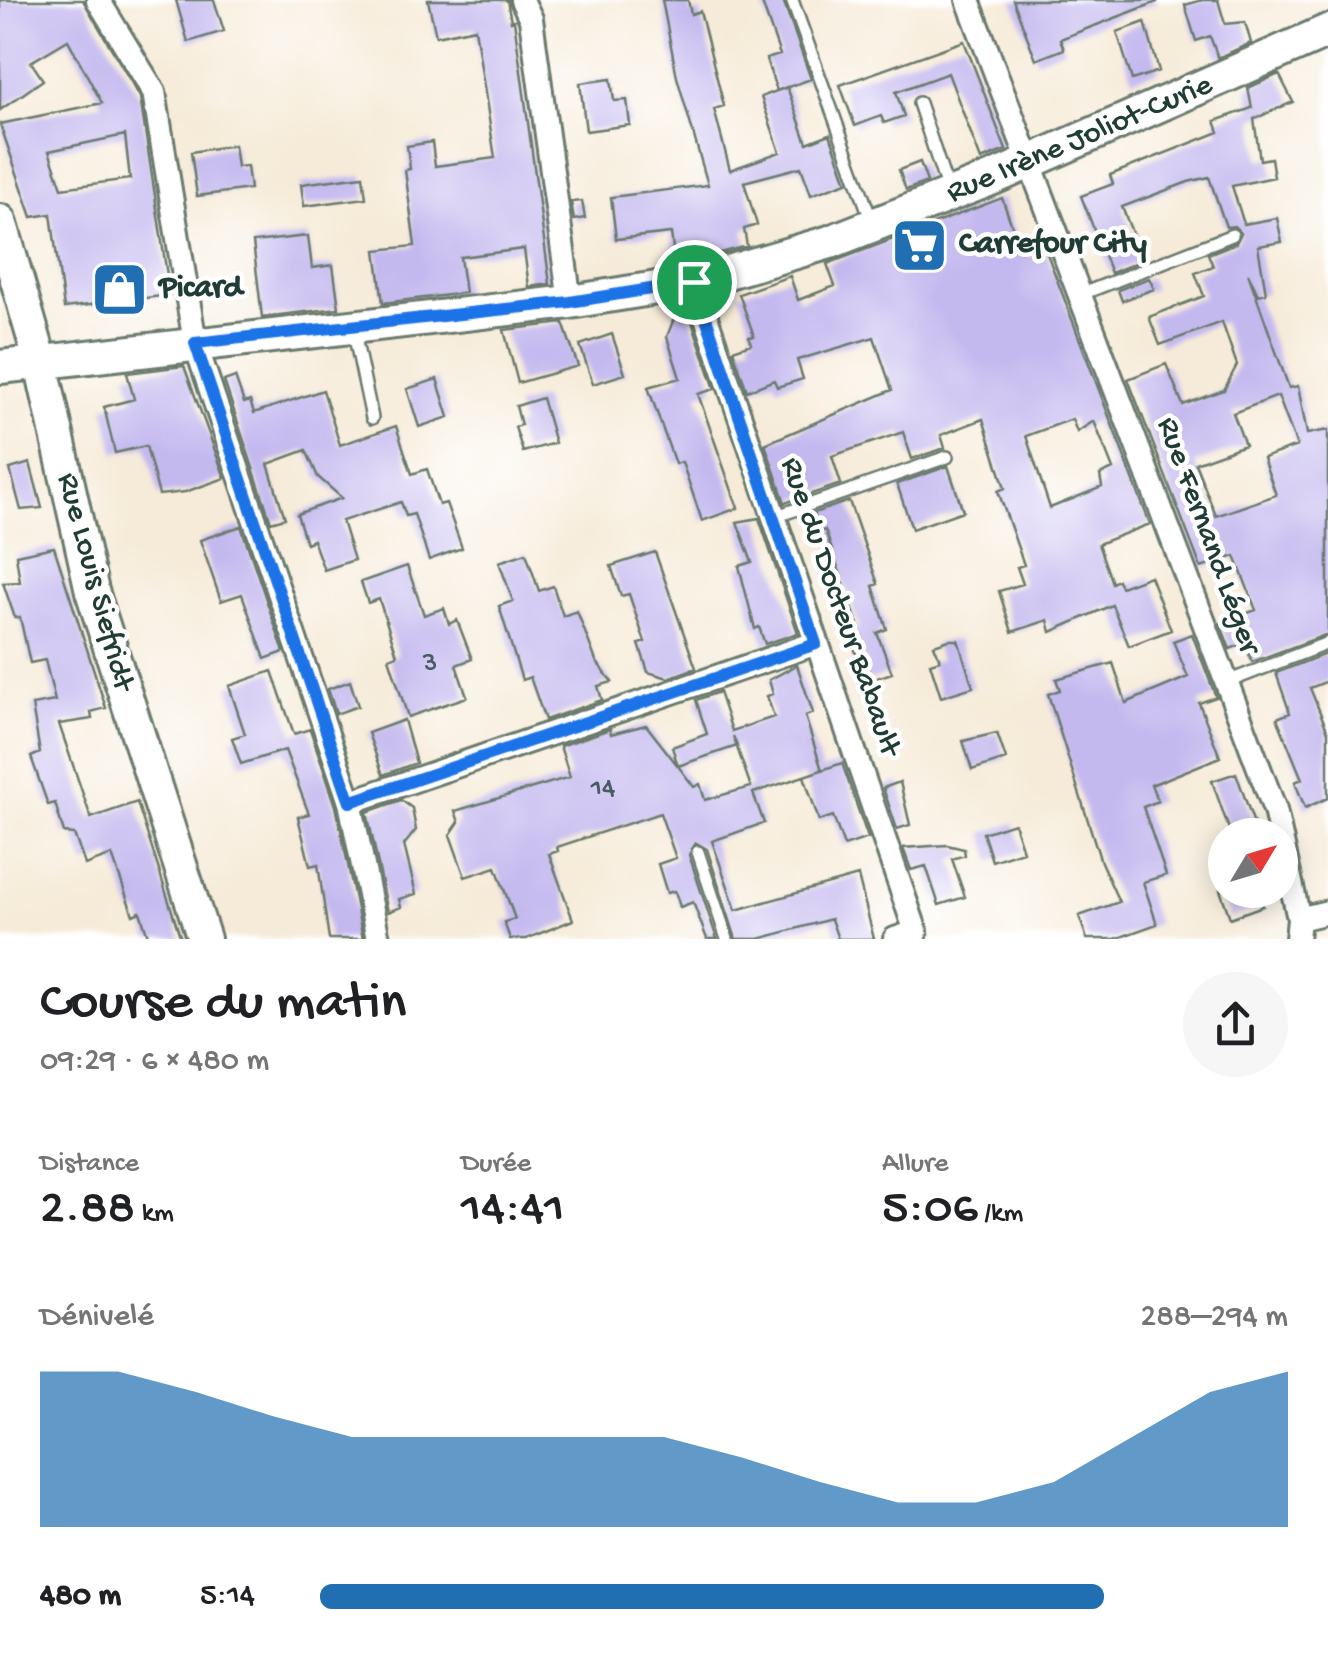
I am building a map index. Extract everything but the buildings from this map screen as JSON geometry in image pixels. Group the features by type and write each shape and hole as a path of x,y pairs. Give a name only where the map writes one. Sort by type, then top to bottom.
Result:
{"street":[{"path":"98,0 154,92 195,343 350,802 378,939"},
{"path":"522,0 531,19 570,302"},
{"name":"Rue Fernand Léger","path":"968,0 1275,810 1298,929"},
{"name":"Rue Irène Joliot-Curie","path":"0,367 570,302 694,282 764,264 950,195 1328,31"},
{"name":"Rue Louis Siefridt","path":"0,222 41,363 92,591 204,939"},
{"name":"Rue du Docteur Babault","path":"694,282 916,932 895,939"},
{"path":"350,802 816,644"},
{"path":"1298,929 1328,912"}],"lane":[{"path":"792,0 874,225"},
{"path":"919,103 950,195"},
{"path":"1082,294 1232,236"},
{"path":"352,328 372,418"},
{"path":"774,516 947,457"},
{"path":"1227,682 1328,643"},
{"path":"698,852 727,939"}],"place":[{"name":"Carrefour City","path":"920,245"},
{"name":"Picard","path":"120,289"}],"route":[{"path":"694,282 816,644 350,802 195,343 570,302 694,282"}]}
